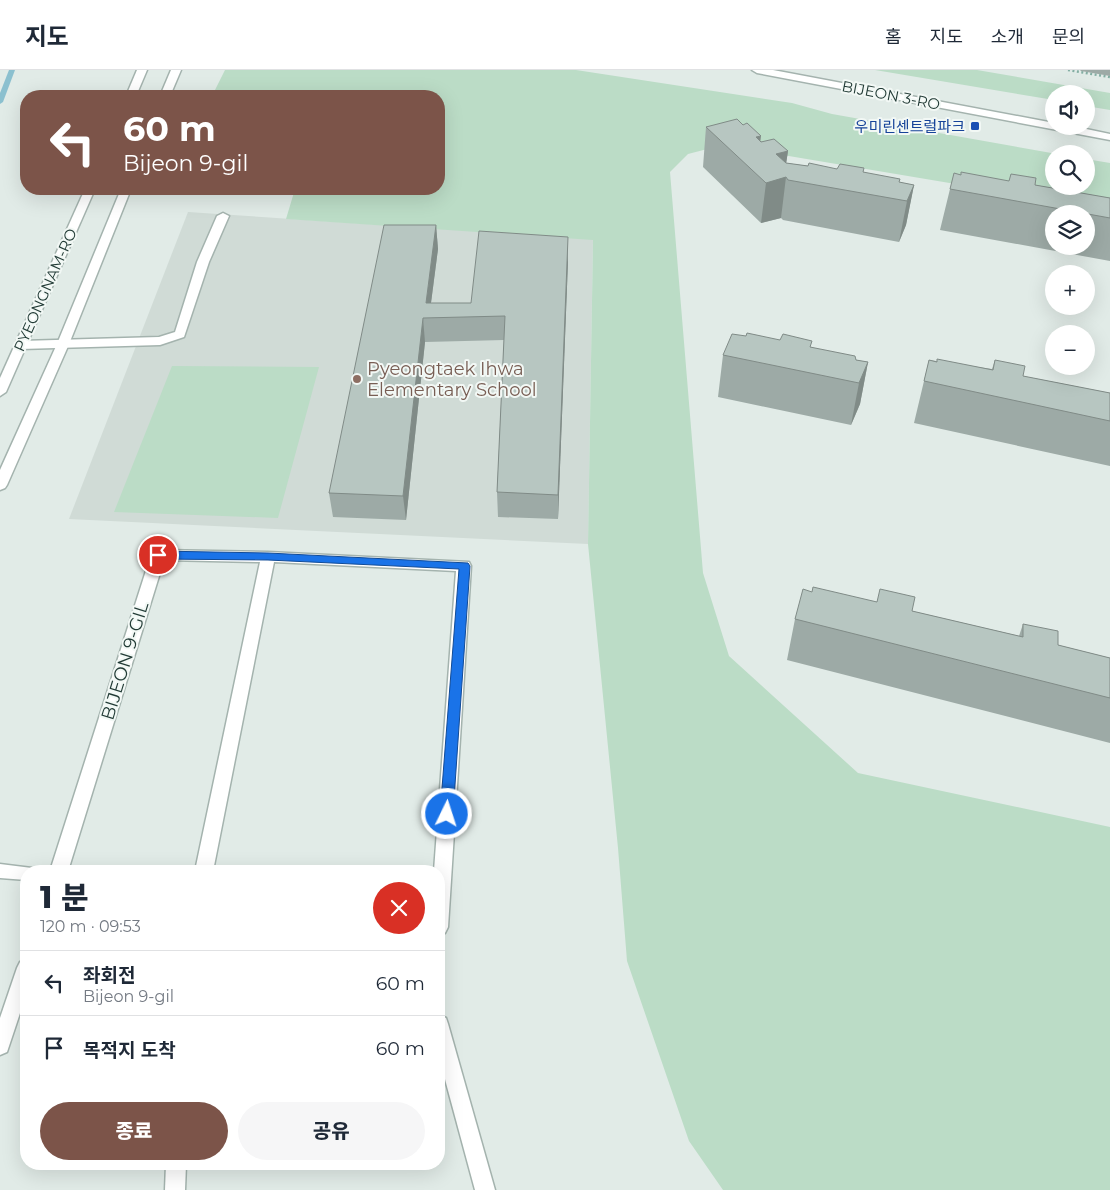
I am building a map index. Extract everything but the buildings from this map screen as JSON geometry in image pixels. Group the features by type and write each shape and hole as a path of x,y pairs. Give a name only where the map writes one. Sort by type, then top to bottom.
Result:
{"street":[{"path":"134,90 142,70"},
{"path":"168,90 176,70"},
{"name":"BIJEON 3-RO","path":"757,70 1045,124"},
{"name":"BIJEON 3-RO","path":"1095,134 1110,137"},
{"name":"PYEONGNAM-RO","path":"0,392 87,195"},
{"path":"0,485 62,344 124,195"},
{"path":"21,345 160,342 180,334 203,262 223,216"},
{"name":"BIJEON 9-GIL","path":"61,865 158,555 268,557 464,566 442,865"},
{"path":"205,865 268,557"},
{"path":"0,871 20,873"},
{"path":"0,1046 20,986"},
{"path":"445,1046 485,1190"},
{"path":"175,1190 176,1170"}],"path":[{"path":"1068,70 1110,77"}],"shaded area":[{"name":"Pyeongtaek Ihwa Elementary School","path":"188,212 593,239 588,544 69,519"}],"green space":[{"path":"225,70 576,70 792,103 832,114 1045,152 1045,195 1095,195 1095,160 1110,163 1110,210 1095,207 1095,205 1080,205 736,147 715,147 688,154 670,172 703,573 729,656 858,773 1110,827 1110,1190 723,1190 689,1141 627,961 618,848 588,544 593,240 286,219 293,195 445,195 445,90 215,90"},
{"path":"875,70 977,70 1064,85 1045,85 1045,98"},
{"path":"1095,90 1110,93 1110,110 1095,108"},
{"path":"172,366 319,367 278,518 114,512"}],"waterway":[{"path":"0,102 12,70"}],"place":[{"name":"우미린센트럴파크","path":"975,126"},
{"name":"Pyeongtaek Ihwa Elementary School","path":"357,379"}],"route":[{"path":"158,555 268,557 464,566 447,814"}]}
